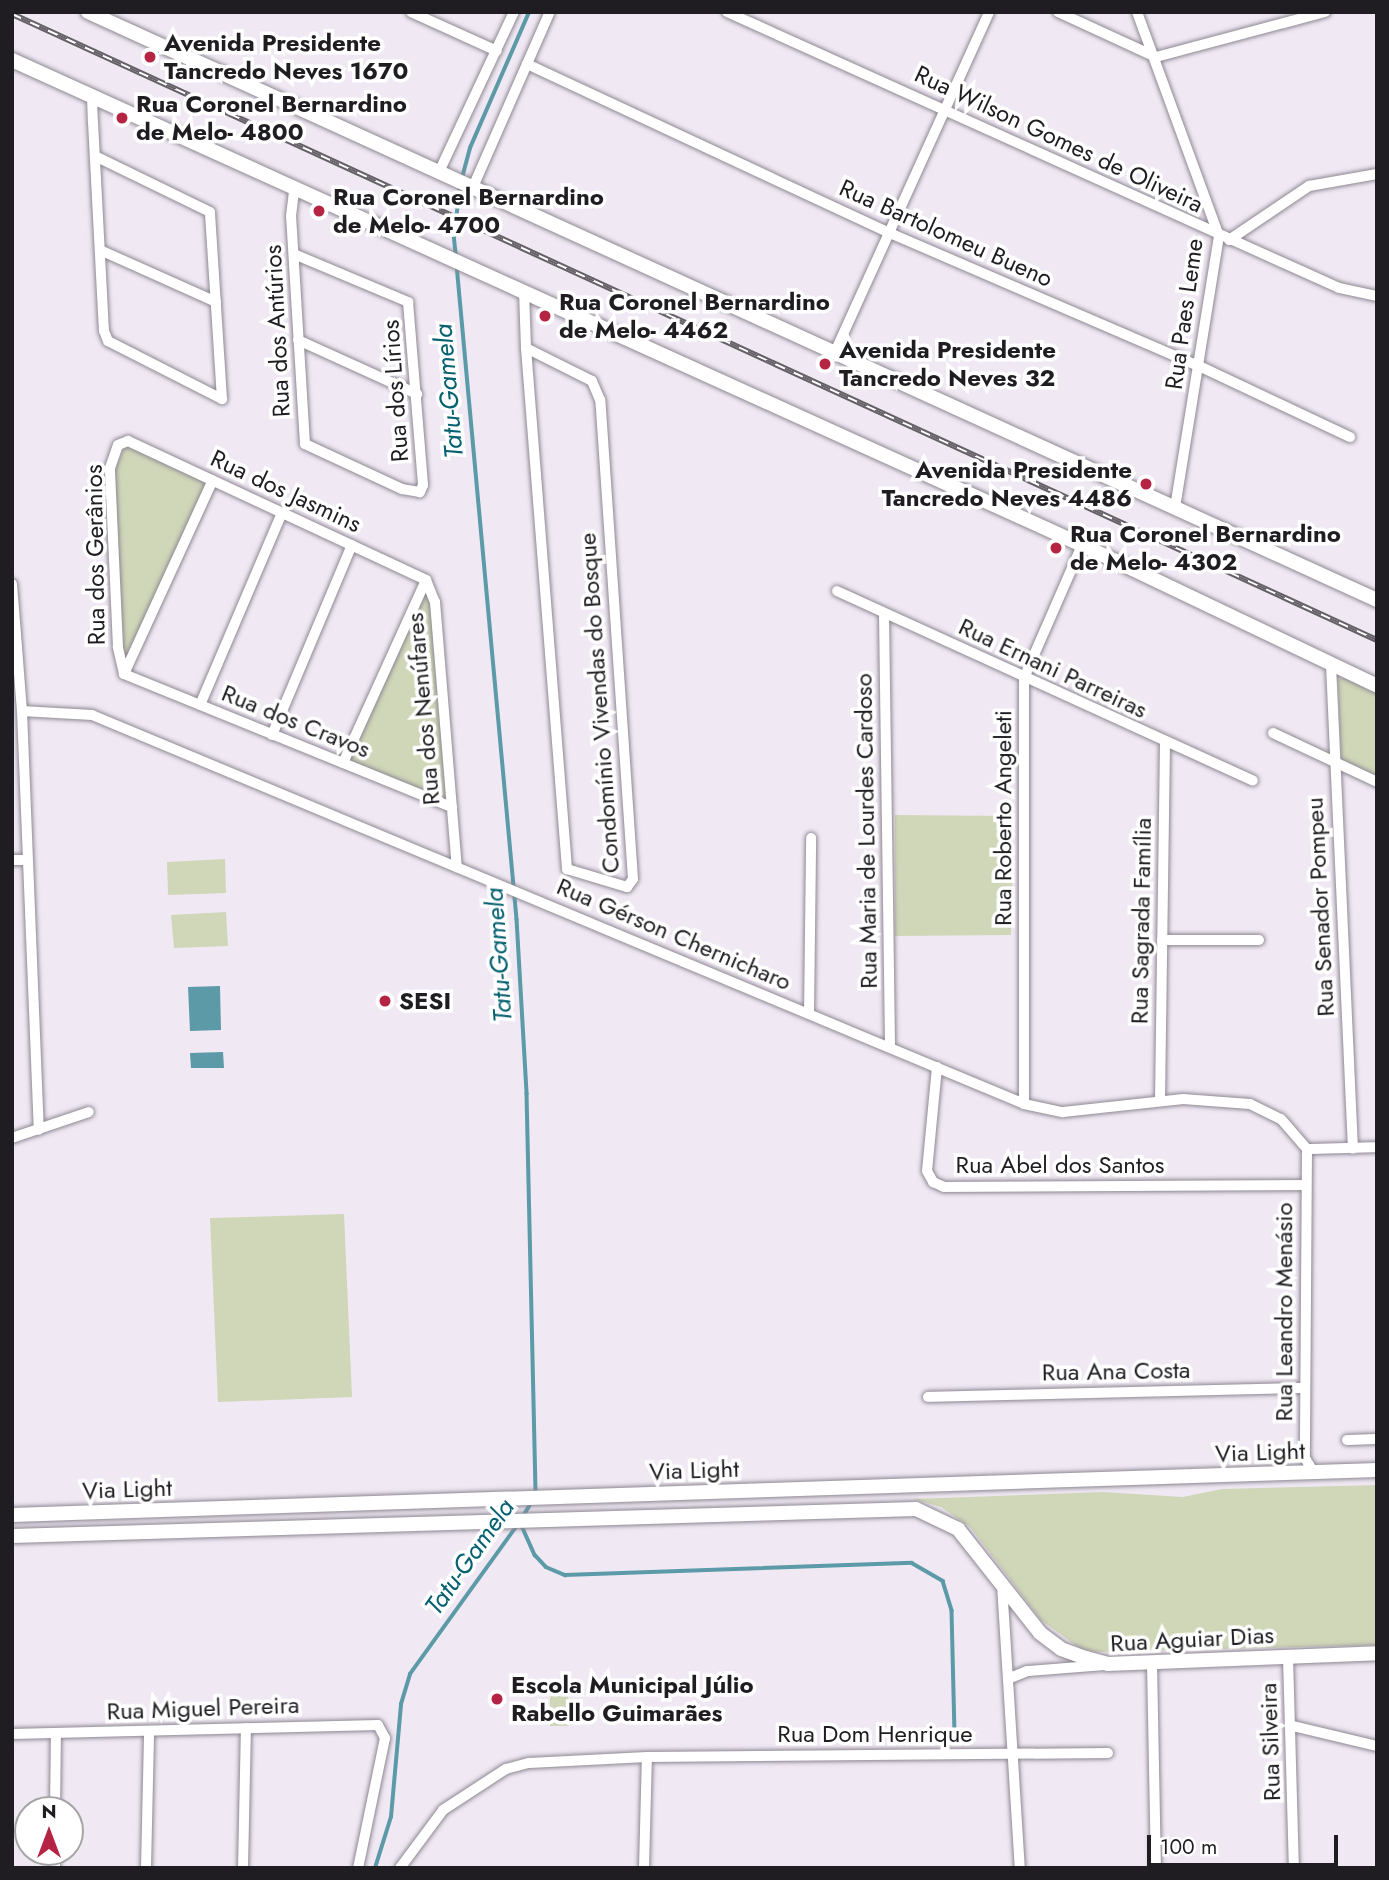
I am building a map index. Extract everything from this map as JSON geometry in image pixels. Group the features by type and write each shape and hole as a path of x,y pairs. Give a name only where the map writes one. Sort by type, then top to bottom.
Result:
{"main road":[{"path":"88,12 1377,600"},
{"path":"12,60 1082,545 1377,686"},
{"name":"Via Light","path":"12,1515 1377,1471"},
{"name":"Via Light","path":"12,1536 916,1509 958,1529 1049,1641 1070,1653 1108,1664"},
{"name":"Rua Aguiar Dias","path":"1108,1664 1377,1653"}],"street":[{"path":"411,12 497,51"},
{"path":"441,173 514,12"},
{"path":"471,186 550,12"},
{"name":"Rua Wilson Gomes de Oliveira","path":"727,12 1224,238 1339,288 1377,296"},
{"path":"835,352 892,234 989,12"},
{"path":"1058,12 1156,57 1286,16 1325,12"},
{"name":"Rua Paes Leme","path":"1137,12 1224,238 1175,508"},
{"name":"Rua Bartolomeu Bueno","path":"527,64 892,234 1199,366 1350,437"},
{"path":"92,97 93,122 104,331 116,348 222,399 213,226 206,207 95,156"},
{"path":"1224,238 1309,186 1377,174"},
{"name":"Rua dos Antúrios","path":"294,190 291,216 305,444 412,493 420,492 423,476"},
{"path":"100,250 216,302"},
{"name":"Rua dos Lírios","path":"294,254 408,302 423,476"},
{"name":"Condomínio Vivendas do Bosque","path":"524,291 526,348 566,869 627,887 633,879 600,400 592,382 526,348"},
{"path":"298,340 417,394"},
{"name":"Rua dos Jasmins","path":"128,440 426,580"},
{"name":"Rua dos Gerânios","path":"124,674 118,647 110,468 118,444 128,440"},
{"path":"124,674 213,480"},
{"path":"200,705 282,513"},
{"path":"272,735 352,545"},
{"name":"Rua Roberto Angeleti","path":"1024,1104 1024,678 1082,545"},
{"path":"343,763 426,580"},
{"name":"Rua dos Nenúfares","path":"426,580 435,602 457,867"},
{"path":"12,584 22,711 39,1130"},
{"name":"Rua Ernani Parreiras","path":"837,591 1165,743 1254,781"},
{"name":"Rua Maria de Lourdes Cardoso","path":"884,614 890,1047"},
{"name":"Rua Senador Pompeu","path":"1331,665 1353,1148"},
{"name":"Rua dos Cravos","path":"124,674 452,807"},
{"name":"Rua Gérson Chernicharo","path":"22,711 92,715 1024,1104 1063,1112 1116,1109 1160,1101 1230,1101 1266,1109 1307,1149"},
{"path":"1273,733 1377,782"},
{"name":"Rua Sagrada Família","path":"1160,1101 1165,743"},
{"path":"809,1014 811,838"},
{"path":"12,860 27,860"},
{"path":"1162,940 1259,940"},
{"name":"Rua Abel dos Santos","path":"937,1067 927,1171 933,1182 944,1187 1305,1185"},
{"path":"12,1138 89,1112"},
{"path":"1307,1149 1377,1147"},
{"name":"Rua Leandro Menásio","path":"1307,1149 1305,1458 1314,1473"},
{"name":"Rua Ana Costa","path":"928,1397 1305,1388"},
{"path":"1348,1440 1377,1439"},
{"path":"1001,1583 1010,1678 1020,1868"},
{"name":"Rua Silveira","path":"1288,1657 1293,1726 1295,1868"},
{"path":"1152,1663 1156,1868"},
{"name":"Rua Aguiar Dias","path":"1010,1678 1027,1671 1108,1664"},
{"name":"Rua Miguel Pereira","path":"12,1734 377,1724 385,1738 358,1868"},
{"path":"1293,1726 1377,1746"},
{"path":"243,1868 246,1728"},
{"path":"146,1868 149,1731"},
{"path":"55,1796 56,1733"},
{"name":"Rua Dom Henrique","path":"400,1868 443,1810 506,1769 572,1759 647,1757 1108,1753"},
{"path":"644,1868 647,1757"}],"green space":[{"path":"128,441 209,481 122,668 114,470"},
{"path":"426,585 430,590 449,804 348,761"},
{"path":"1344,677 1377,692 1377,777 1341,762 1338,680"},
{"path":"895,815 1014,816 1011,935 895,936"},
{"path":"225,859 226,893 168,895 167,862"},
{"path":"226,912 228,946 174,948 171,915"},
{"path":"344,1214 352,1397 218,1402 210,1218"},
{"path":"1377,1485 1377,1645 1097,1652 1081,1649 1041,1620 970,1527 941,1507 913,1499 1103,1492 1183,1497 1222,1489"},
{"path":"550,1695 568,1695 568,1726 550,1726"}],"water":[{"path":"220,986 221,1030 190,1031 188,987"},
{"path":"223,1052 224,1068 191,1068 190,1053"}],"waterway":[{"name":"Tatu-Gamela","path":"462,178 470,148 529,12"},
{"name":"Tatu-Gamela","path":"456,258 454,238 460,185"},
{"name":"Tatu-Gamela","path":"457,265 517,919 527,1094 536,1493"},
{"name":"Tatu-Gamela","path":"522,1518 531,1503"},
{"name":"Tatu-Gamela","path":"375,1868 391,1817 401,1704 410,1674 518,1524"},
{"path":"522,1526 535,1555 546,1567 565,1575 912,1563 943,1581 952,1611 955,1733"}],"railway":[{"path":"12,14 1377,640"}],"place":[{"name":"Avenida Presidente Tancredo Neves 1670","path":"150,57"},
{"name":"Rua Coronel Bernardino de Melo- 4800","path":"122,118"},
{"name":"Rua Coronel Bernardino de Melo- 4700","path":"319,211"},
{"name":"Rua Coronel Bernardino de Melo- 4462","path":"545,316"},
{"name":"Avenida Presidente Tancredo Neves 32","path":"825,364"},
{"name":"Avenida Presidente Tancredo Neves 4486","path":"1146,484"},
{"name":"Rua Coronel Bernardino de Melo- 4302","path":"1056,548"},
{"name":"SESI","path":"385,1001"},
{"name":"Escola Municipal Júlio Rabello Guimarães","path":"497,1699"}]}
